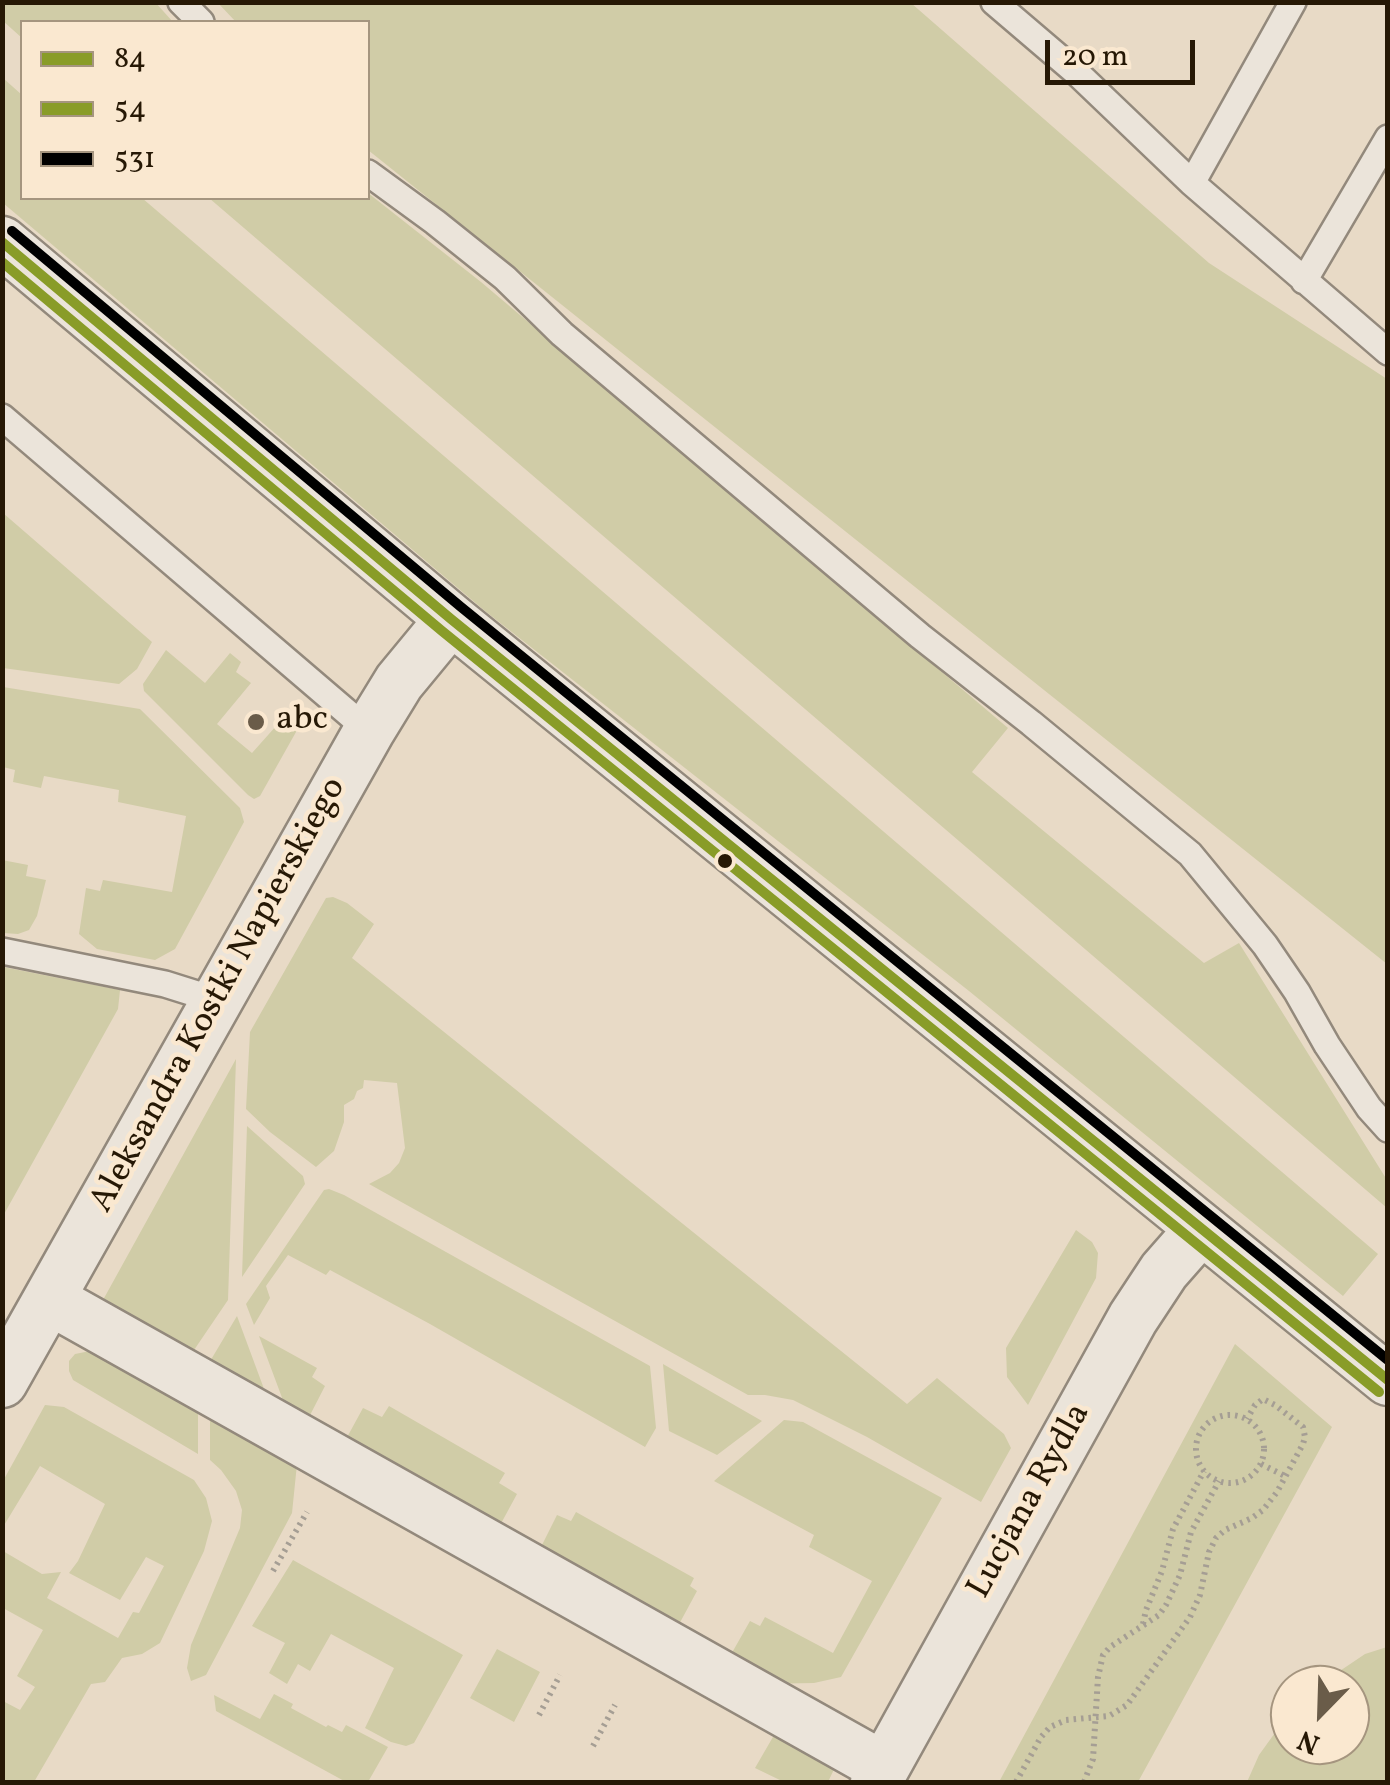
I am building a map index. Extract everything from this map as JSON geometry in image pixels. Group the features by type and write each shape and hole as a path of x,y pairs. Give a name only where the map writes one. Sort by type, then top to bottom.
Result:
{"street":[{"path":"2,242 451,620 1388,1380"},
{"name":"Aleksandra Kostki Napierskiego","path":"2,1382 370,731 400,682 451,620"},
{"name":"Lucjana Rydla","path":"880,1775 1133,1318 1164,1272 1200,1230"},
{"path":"49,1298 880,1775"}],"lane":[{"path":"994,2 1076,72 1192,183 1388,352"},
{"path":"1192,183 1294,2"},
{"path":"1304,281 1388,138"},
{"path":"370,174 505,278 562,334 920,636 1190,854 1264,945 1369,1108 1388,1129"},
{"path":"2,417 370,731"},
{"path":"2,951 166,984 218,1001"}],"path":[{"path":"1016,1782 1050,1727 1066,1720 1109,1716 1133,1698 1190,1617 1216,1538 1252,1518 1271,1501 1303,1444 1303,1426 1263,1399 1255,1404 1248,1418"},
{"path":"1220,1415 1248,1418 1263,1439 1265,1452 1261,1464 1244,1480 1231,1484 1219,1481 1204,1471 1197,1459 1195,1446 1200,1432 1208,1421 1220,1415"},
{"path":"1261,1464 1285,1476"},
{"path":"1142,1626 1173,1528 1204,1471"},
{"path":"1084,1782 1093,1759 1103,1655 1159,1615 1171,1597 1188,1540 1219,1481"},
{"path":"273,1572 307,1512"},
{"path":"539,1715 560,1675"},
{"path":"593,1746 615,1704"}],"shaded area":[{"path":"155,2 171,20 20,20 20,36 3,21 3,3"},
{"path":"218,3 911,3 1209,263 1387,379 1387,964 370,152 370,20 234,20"},
{"path":"3,78 20,93 20,200 144,200 1378,1254 1343,1296 969,991 485,611 3,203"},
{"path":"370,195 481,282 1008,728 972,772 1204,963 1239,943 1387,1180 1387,1208 211,200 370,200"},
{"path":"3,513 152,642 137,669 119,684 3,668"},
{"path":"166,650 205,683 230,653 241,662 236,672 251,683 217,724 252,753 285,716 294,724 296,732 260,796 254,799 248,795 144,691 143,684"},
{"path":"3,687 140,709 240,808 244,822 175,949 155,960 97,949 79,934 86,888 100,891 103,880 172,892 186,816 118,802 119,790 44,776 41,788 13,782 15,770 3,767"},
{"path":"2,860 28,865 26,876 46,880 37,916 29,930 18,934 3,933"},
{"path":"333,897 374,924 352,958 907,1404 937,1378 1004,1434 1011,1448 981,1502 793,1400 748,1395 369,1184 390,1173 405,1148 397,1083 364,1080 363,1088 344,1105 344,1122 334,1151 316,1167 270,1132 246,1109 250,1032 326,898"},
{"path":"3,967 120,990 118,1009 3,1216"},
{"path":"236,1059 228,1300 192,1353 103,1300"},
{"path":"247,1126 303,1176 305,1184 242,1277"},
{"path":"329,1189 650,1366 656,1428 645,1447 330,1270 326,1275 288,1255 266,1286 270,1298 254,1325 246,1304 324,1190"},
{"path":"1076,1230 1092,1242 1098,1253 1096,1278 1028,1405 1007,1377 1006,1348"},
{"path":"237,1316 267,1397 209,1363"},
{"path":"259,1336 317,1368 312,1377 325,1386 307,1421 287,1411"},
{"path":"1235,1344 1332,1427 1138,1782 999,1782"},
{"path":"95,1350 198,1406 198,1454 73,1380 69,1361 75,1354"},
{"path":"663,1364 762,1421 717,1455 669,1431"},
{"path":"45,1405 64,1407 194,1480 206,1498 212,1521 204,1551 160,1643 142,1654 122,1658 105,1682 91,1684 34,1782 3,1782 3,1701 20,1710 35,1687 17,1676 43,1630 3,1608 3,1551 42,1574 61,1572 47,1598 118,1638 133,1612 139,1613 164,1566 146,1557 120,1600 69,1573 105,1504 40,1466 3,1527 3,1481"},
{"path":"389,1406 505,1473 499,1483 517,1494 498,1529 345,1441 363,1408 382,1417"},
{"path":"210,1416 297,1464 292,1513 206,1675 191,1681 187,1668 191,1645 240,1528 242,1510 236,1491 210,1460"},
{"path":"784,1420 803,1422 942,1498 841,1677 814,1683 759,1684 725,1665 750,1621 760,1626 765,1617 833,1653 872,1581 809,1547 814,1535 714,1481"},
{"path":"576,1512 694,1578 690,1586 697,1591 677,1628 539,1551 557,1515 571,1521"},
{"path":"293,1560 463,1655 414,1743 406,1746 391,1742 365,1728 394,1668 331,1634 310,1671 298,1664 287,1684 269,1673 285,1643 252,1626"},
{"path":"1387,1647 1387,1782 1247,1782 1270,1740 1270,1765 1370,1765 1370,1665 1349,1665 1365,1654"},
{"path":"497,1649 540,1672 514,1722 470,1698"},
{"path":"274,1694 326,1727 342,1732 346,1725 388,1747 368,1782 346,1782 216,1711 214,1695 260,1719"},
{"path":"777,1730 837,1763 828,1782 784,1782 755,1768"}],"transit line":[{"name":"531","path":"12,231 461,607 1388,1360"},
{"name":"84","path":"2,242 451,619 1388,1380"},
{"name":"54","path":"2,262 442,631 1379,1392"}],"place":[{"name":"abc","path":"256,722"}]}
